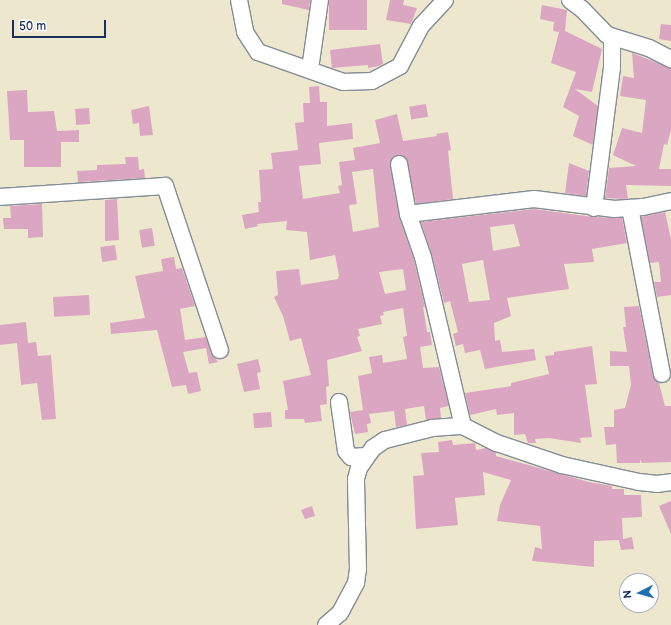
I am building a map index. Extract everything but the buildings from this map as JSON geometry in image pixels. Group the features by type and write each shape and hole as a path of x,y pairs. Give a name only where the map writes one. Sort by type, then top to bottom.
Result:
{"street":[{"path":"239,0 245,32 258,52 296,67 310,69 343,82 372,81 400,66 421,26 441,1"},
{"path":"310,69 320,0"},
{"path":"570,0 612,37 649,48 671,59"},
{"path":"594,208 612,68 612,37"},
{"path":"399,164 408,214 423,257 463,426"},
{"path":"0,197 165,186 220,350"},
{"path":"408,214 534,199 567,202 594,208 630,208 671,201"},
{"path":"630,208 662,374"},
{"path":"340,402 346,451 351,457 366,456"},
{"path":"326,625 340,613 356,583 358,569 356,480 359,468 366,456 385,440 432,428 463,426 497,443 562,465 639,482 657,484 671,482"}]}
